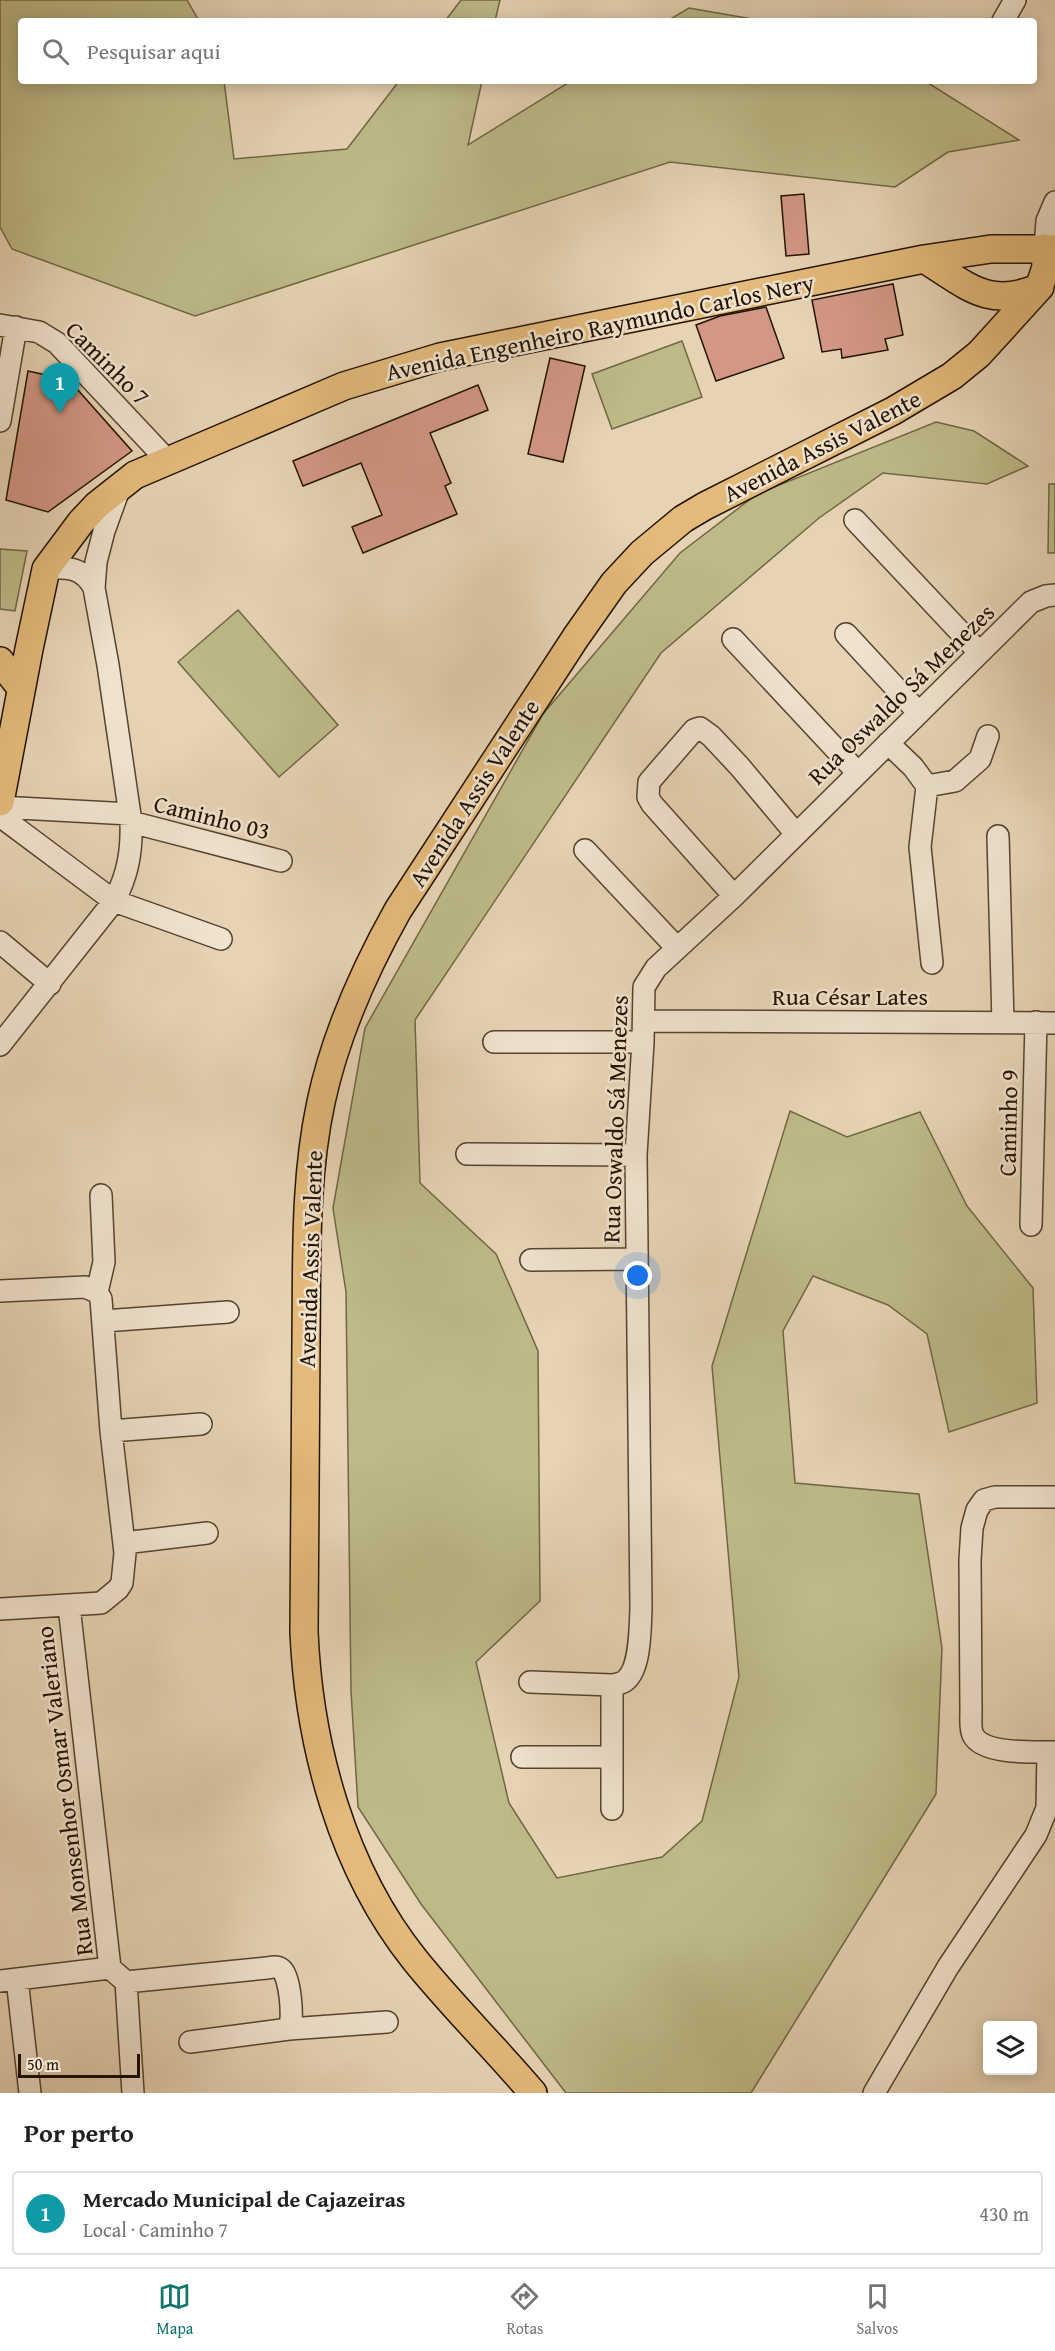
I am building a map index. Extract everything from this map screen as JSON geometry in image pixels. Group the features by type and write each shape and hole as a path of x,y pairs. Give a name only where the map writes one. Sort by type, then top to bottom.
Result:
{"main road":[{"name":"Avenida Engenheiro Raymundo Carlos Nery","path":"0,805 46,569 81,522 121,484 135,475 344,386 440,357 924,259 991,249 1050,248"},
{"path":"924,259 981,295 1012,296 1047,284 1046,267 1050,248"},
{"path":"979,354 987,320 981,295 982,272 991,249"},
{"name":"Avenida Assis Valente","path":"533,2093 414,1958 387,1920 349,1848 315,1731 309,1695 304,1632 307,1231 314,1138 333,1055 376,949 398,910 576,637 614,583 642,553 682,519 736,489 926,393 952,376 979,354 1047,284"},
{"path":"21,688 1,661 29,649"}],"street":[{"path":"1005,18 1015,0"},
{"path":"1050,248 1047,220 1055,202"},
{"path":"0,422 8,326"},
{"name":"Caminho 7","path":"8,326 39,332 57,343 166,460"},
{"path":"0,1046 114,900 124,881 129,864 132,843 130,818 108,665 94,588 96,562 104,531 121,484"},
{"path":"855,520 979,652"},
{"path":"46,569 65,567 76,570 87,576 94,588"},
{"name":"Rua Oswaldo Sá Menezes","path":"612,1685 628,1679 634,1665 638,1648 641,1608 635,1258 636,1155 644,987 656,968 734,896 1031,602 1046,596 1055,596"},
{"path":"846,634 919,713"},
{"path":"734,639 857,772"},
{"path":"734,896 648,797 649,782 694,730 700,728 705,731 740,767 796,834"},
{"path":"927,786 956,781 980,759 988,736"},
{"path":"888,743 913,767 927,786 920,847 932,963"},
{"name":"Caminho 03","path":"0,805 130,818 281,861"},
{"path":"0,816 114,900 221,939"},
{"path":"998,836 1003,1022"},
{"path":"585,850 678,948"},
{"path":"0,942 50,984"},
{"name":"Rua César Lates","path":"644,1021 1045,1023"},
{"name":"Caminho 9","path":"1031,1225 1045,1023"},
{"path":"494,1041 643,1042"},
{"path":"467,1154 636,1155"},
{"path":"97,1292 104,1262 100,1196"},
{"path":"531,1260 635,1258"},
{"path":"0,1291 85,1287 97,1292 101,1299 111,1431 124,1543 124,1571 118,1589 101,1603 69,1606"},
{"path":"104,1321 228,1312"},
{"path":"111,1431 201,1424"},
{"path":"874,2093 948,1967 1036,1835 1047,1808 1052,1752 990,1748 974,1738 971,1731 970,1560 972,1528 977,1510 984,1500 1006,1495 1055,1497"},
{"path":"124,1543 207,1533"},
{"name":"Rua Monsenhor Osmar Valeriano","path":"0,1609 69,1606 110,1968"},
{"path":"530,1682 612,1685 610,1757 612,1809"},
{"path":"522,1757 610,1757"},
{"path":"126,1982 278,1967 286,1976 292,2022 279,2031"},
{"path":"30,2093 9,1980 110,1968 126,1982 133,2093"},
{"path":"190,2042 279,2031 387,2022"}],"shaded area":[{"path":"0,0 187,0 197,18 18,18 18,84 224,84 234,159 347,149 397,84 481,84 468,145 566,84 930,84 1019,140 948,152 895,187 670,162 195,316 12,249 0,227"},
{"path":"461,0 500,0 496,18 447,18"},
{"path":"689,8 747,18 672,18"},
{"path":"682,341 702,397 612,429 592,374"},
{"path":"936,422 974,431 1028,466 987,484 883,473 819,518 661,653 415,1020 420,1183 496,1254 538,1351 540,1601 476,1662 509,1803 557,1878 662,1857 702,1821 739,1677 712,1366 790,1111 847,1137 920,1112 967,1206 1033,1288 1037,1403 949,1432 927,1334 888,1305 813,1276 783,1331 795,1483 919,1494 942,1648 936,1794 751,2093 566,2093 421,1904 358,1807 351,1691 346,1292 333,1208 365,1028 543,714 680,553 757,494"},
{"path":"1049,484 1055,484 1055,553 1048,553"},
{"path":"0,549 27,551 15,611 0,609"},
{"path":"238,610 338,725 279,777 178,662"}],"building":[{"path":"804,194 809,254 786,256 781,196"},
{"path":"893,284 903,335 885,339 888,350 842,358 841,349 822,352 812,300"},
{"path":"766,307 784,358 716,381 696,325 720,316"},
{"path":"550,358 585,366 563,462 528,454"},
{"path":"28,371 69,380 132,451 48,512 6,500"},
{"path":"478,385 488,410 430,433 451,483 445,486 457,514 363,553 352,527 382,515 361,463 303,486 293,461"}],"place":[{"name":"Mercado Municipal de Cajazeiras","path":"60,413"}]}
